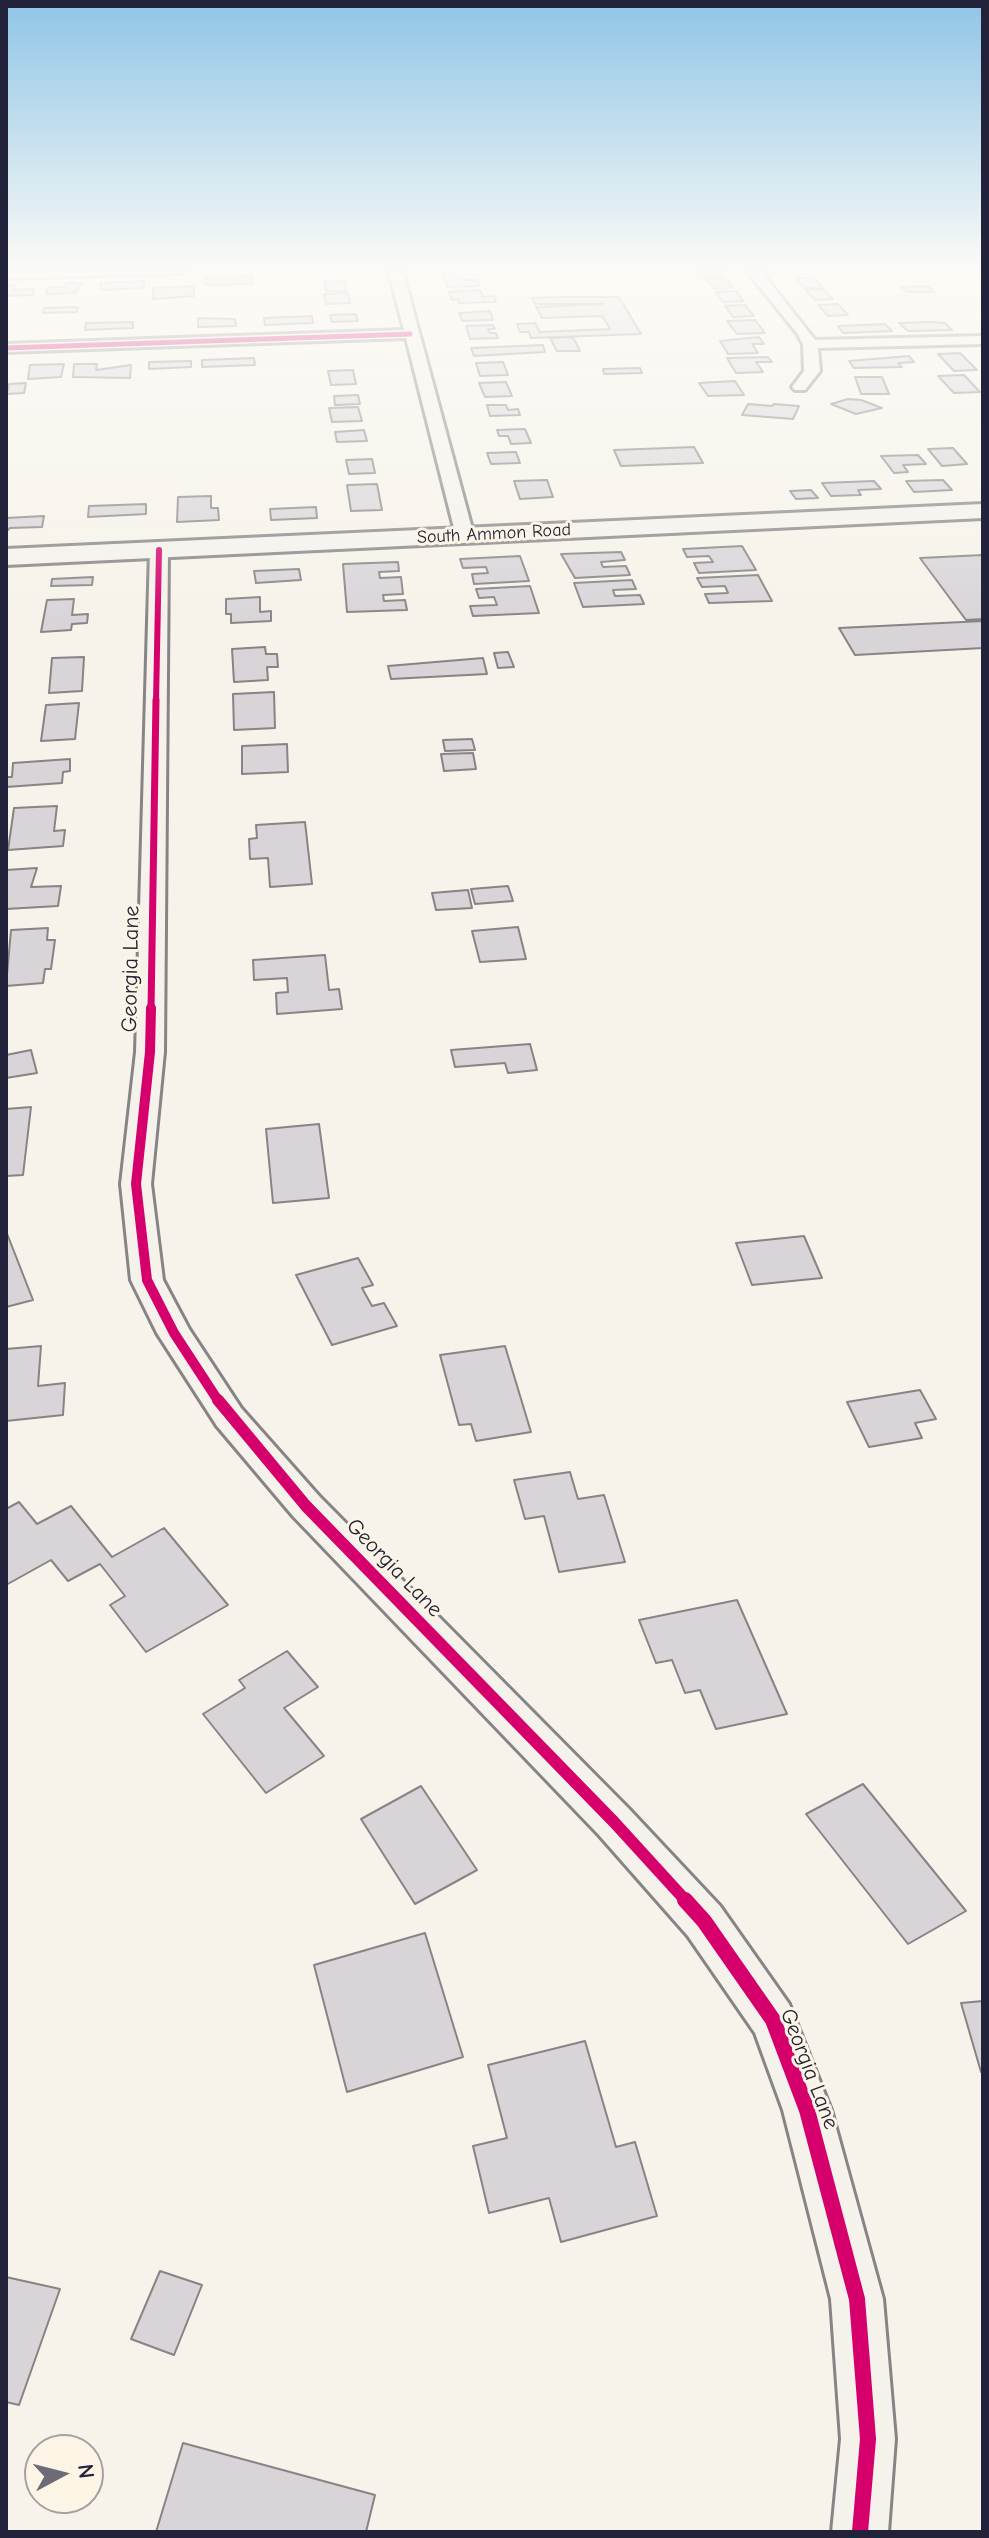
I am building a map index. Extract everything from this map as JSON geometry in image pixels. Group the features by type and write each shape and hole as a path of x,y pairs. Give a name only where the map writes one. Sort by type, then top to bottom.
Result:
{"main road":[{"name":"South Ammon Road","path":"6,557 983,511"}],"street":[{"path":"425,387 465,536"},
{"name":"Georgia Lane","path":"159,550 150,1038 136,1184 147,1280 174,1333 229,1417 306,1506 614,1822 704,1921 773,2020 807,2110 857,2299 868,2439 860,2532"}],"building":[{"path":"8,387 25,387 24,393 7,394"},
{"path":"481,387 508,387 512,396 485,397"},
{"path":"702,387 739,387 744,395 708,396"},
{"path":"859,387 886,387 889,394 861,394"},
{"path":"949,387 976,387 980,392 954,393"},
{"path":"358,395 360,404 335,405 334,396"},
{"path":"848,399 882,408 856,414 831,404"},
{"path":"748,404 799,406 793,419 742,415"},
{"path":"487,405 506,405 508,410 518,409 520,415 490,416"},
{"path":"358,407 362,421 332,422 329,408"},
{"path":"525,429 531,443 511,444 508,436 499,436 497,430"},
{"path":"364,430 367,441 337,442 335,432"},
{"path":"694,447 703,463 621,466 614,450"},
{"path":"953,448 967,464 942,466 928,449"},
{"path":"516,452 520,463 491,464 487,453"},
{"path":"918,455 926,464 903,465 908,472 894,473 881,456"},
{"path":"372,459 375,473 349,474 346,460"},
{"path":"547,480 553,497 520,499 514,481"},
{"path":"943,480 952,490 914,492 906,481"},
{"path":"874,481 881,489 858,490 861,495 831,496 822,483"},
{"path":"377,484 382,510 351,511 347,485"},
{"path":"811,490 818,498 796,499 790,491"},
{"path":"211,496 211,508 218,508 219,520 177,522 178,497"},
{"path":"146,504 146,514 88,517 89,506"},
{"path":"316,507 317,518 271,520 270,509"},
{"path":"44,516 42,527 10,528 6,532 6,518"},
{"path":"742,546 756,570 699,573 694,563 713,562 709,556 687,557 683,549"},
{"path":"621,552 625,560 601,562 603,567 626,566 630,575 575,578 561,554"},
{"path":"983,555 983,619 966,620 920,558"},
{"path":"520,556 529,581 474,584 472,574 488,573 486,567 463,568 460,559"},
{"path":"398,562 399,571 379,572 380,578 401,577 403,594 383,595 384,601 405,600 407,610 347,612 343,564"},
{"path":"299,569 301,580 256,583 254,571"},
{"path":"758,575 772,601 709,603 705,594 728,593 725,586 702,587 697,578"},
{"path":"93,577 92,585 51,586 52,579"},
{"path":"632,580 636,589 613,590 615,596 640,595 644,604 583,607 574,583"},
{"path":"530,586 539,613 473,616 470,606 497,605 494,597 479,598 476,589"},
{"path":"260,597 260,612 271,611 271,621 231,623 231,614 226,614 226,599"},
{"path":"74,599 72,615 88,614 87,623 72,624 71,630 41,632 47,600"},
{"path":"983,621 983,648 855,655 839,628"},
{"path":"265,647 266,654 277,654 278,667 267,667 268,680 234,682 232,649"},
{"path":"508,652 514,667 498,668 494,653"},
{"path":"84,657 82,691 49,693 52,658"},
{"path":"483,658 487,674 391,679 388,666"},
{"path":"274,692 275,728 234,730 233,694"},
{"path":"79,703 75,739 41,741 46,705"},
{"path":"472,739 475,750 445,751 443,740"},
{"path":"287,744 288,772 242,774 242,746"},
{"path":"473,753 476,769 444,771 441,754"},
{"path":"70,759 70,771 63,772 62,783 6,787 6,777 12,777 13,763"},
{"path":"57,806 54,831 65,830 63,846 8,850 14,808"},
{"path":"305,822 312,884 270,887 268,858 250,859 249,839 257,838 256,825"},
{"path":"37,868 31,887 61,886 58,906 6,909 6,870"},
{"path":"508,886 513,901 475,904 471,889"},
{"path":"468,890 472,908 436,910 432,893"},
{"path":"518,927 526,959 480,962 472,931"},
{"path":"48,928 47,940 55,940 51,969 45,969 43,983 6,986 11,930"},
{"path":"325,955 329,990 339,989 342,1009 277,1014 276,993 288,992 287,978 254,980 253,960"},
{"path":"530,1044 537,1070 508,1073 505,1063 455,1067 451,1050"},
{"path":"31,1050 37,1073 6,1078 6,1055"},
{"path":"31,1107 23,1175 6,1176 6,1109"},
{"path":"319,1124 329,1198 273,1203 266,1129"},
{"path":"6,1231 33,1300 6,1307"},
{"path":"804,1236 822,1278 752,1285 736,1243"},
{"path":"358,1258 373,1285 362,1288 372,1306 384,1303 397,1326 332,1345 296,1275"},
{"path":"41,1346 38,1386 65,1383 63,1415 6,1421 6,1349"},
{"path":"505,1346 531,1432 476,1441 471,1424 459,1425 440,1355"},
{"path":"920,1390 936,1419 915,1423 922,1438 869,1447 847,1402"},
{"path":"570,1472 578,1499 604,1495 625,1562 559,1572 544,1516 525,1519 514,1480"},
{"path":"19,1502 37,1524 71,1506 112,1557 164,1528 228,1605 146,1652 110,1605 125,1596 100,1564 68,1581 51,1560 6,1585 6,1509"},
{"path":"737,1600 787,1714 716,1729 700,1690 685,1693 672,1660 656,1663 639,1620"},
{"path":"287,1651 318,1687 284,1708 324,1756 266,1793 203,1714 245,1688 239,1680"},
{"path":"863,1784 966,1911 908,1944 806,1814"},
{"path":"421,1786 477,1870 415,1904 361,1819"},
{"path":"425,1933 463,2057 347,2092 314,1965"},
{"path":"983,2001 983,2072 981,2072 961,2003"},
{"path":"585,2041 616,2147 635,2142 657,2216 561,2242 549,2198 489,2213 473,2146 507,2138 488,2065"},
{"path":"160,2271 202,2285 174,2355 131,2339"},
{"path":"6,2277 60,2289 19,2405 6,2402"},
{"path":"183,2443 375,2495 366,2532 156,2532"}],"cycle path":[{"path":"159,550 150,1052 136,1184 147,1280 174,1333 229,1417 306,1506 614,1822 704,1921 773,2020 807,2110 857,2299 868,2439 860,2532"}]}
